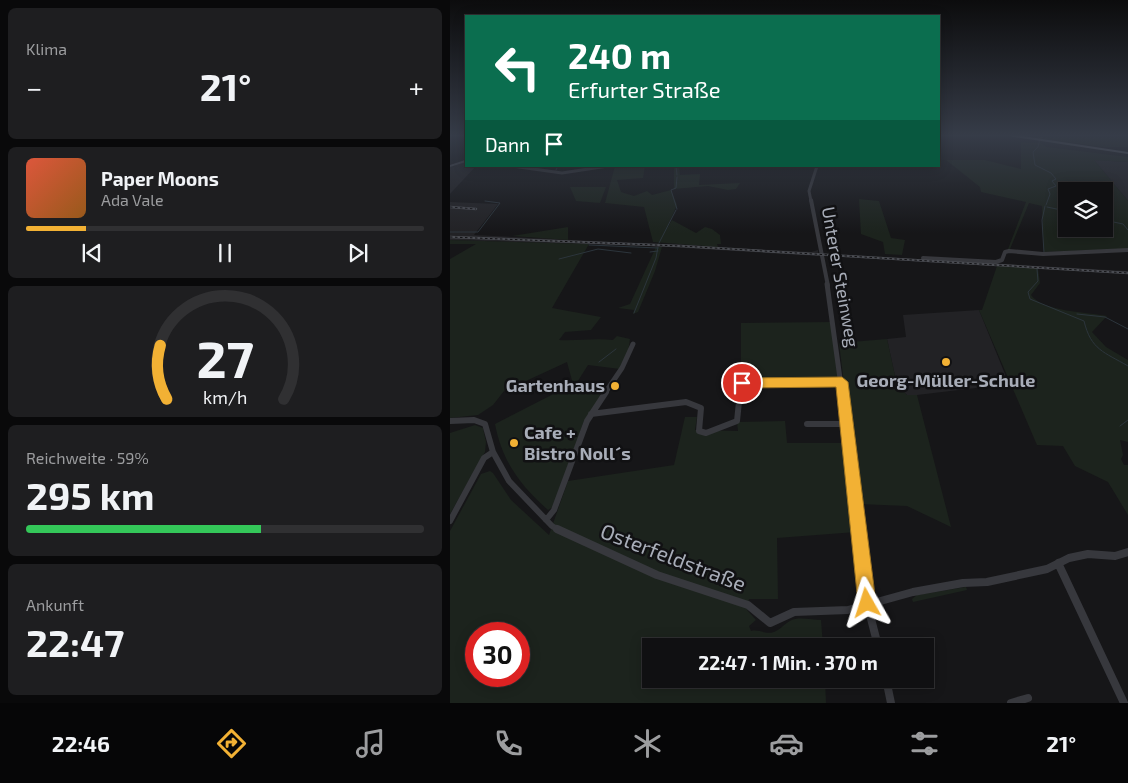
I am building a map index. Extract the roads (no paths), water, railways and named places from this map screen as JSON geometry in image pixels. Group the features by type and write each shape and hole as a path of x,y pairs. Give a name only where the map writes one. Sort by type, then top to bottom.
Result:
{"street":[{"path":"518,167 562,173 602,167"},
{"path":"546,172 553,167"},
{"name":"Unterer Steinweg","path":"817,167 809,191 833,313 867,603 876,638"},
{"path":"923,258 996,262 1002,260 1005,252 1009,251 1043,254 1128,250"},
{"path":"450,421 482,422 487,428 493,452 510,481 550,523 586,421 622,368 633,344"},
{"path":"591,414 686,402 700,407 699,431 706,433 737,421 739,417 740,385 745,382 842,382"},
{"path":"807,424 846,424"},
{"path":"450,521 484,458 493,452"},
{"name":"Osterfeldstraße","path":"550,523 585,544 657,575 748,605 770,623 794,612 848,610 867,603 963,583 987,582 1047,569 1058,563 1088,554 1115,556 1128,552"},
{"path":"1058,563 1124,703"},
{"path":"888,688 891,703"},
{"path":"1011,703 1028,698"}],"waterway":[{"path":"676,167 677,175"},
{"path":"1039,167 1051,173 1056,179 1052,181 1056,186 1048,189 1050,194 1046,205"},
{"path":"677,177 676,188 671,190 677,209"},
{"path":"450,232 478,232 500,203 485,201"},
{"path":"1044,253 1042,220 1045,206"},
{"path":"1047,207 1058,209"},
{"path":"659,243 676,210"},
{"path":"1113,222 1123,224 1128,230"},
{"path":"589,245 658,248"},
{"path":"559,259 598,249 631,253"},
{"path":"634,313 657,251"},
{"path":"650,252 657,251"},
{"path":"1037,269 1038,281 1028,292 1030,299 1084,321 1090,338 1095,344 1105,353 1128,366"},
{"path":"1077,314 1105,317 1128,329"},
{"path":"599,362 616,349"},
{"path":"1120,426 1128,420"}],"railway":[{"path":"450,207 476,209"},
{"path":"450,237 681,246 1128,273"}],"place":[{"name":"Georg-Müller-Schule","path":"946,362"},
{"name":"Gartenhaus","path":"615,386"},
{"name":"Cafe + Bistro Noll´s","path":"514,443"}]}
